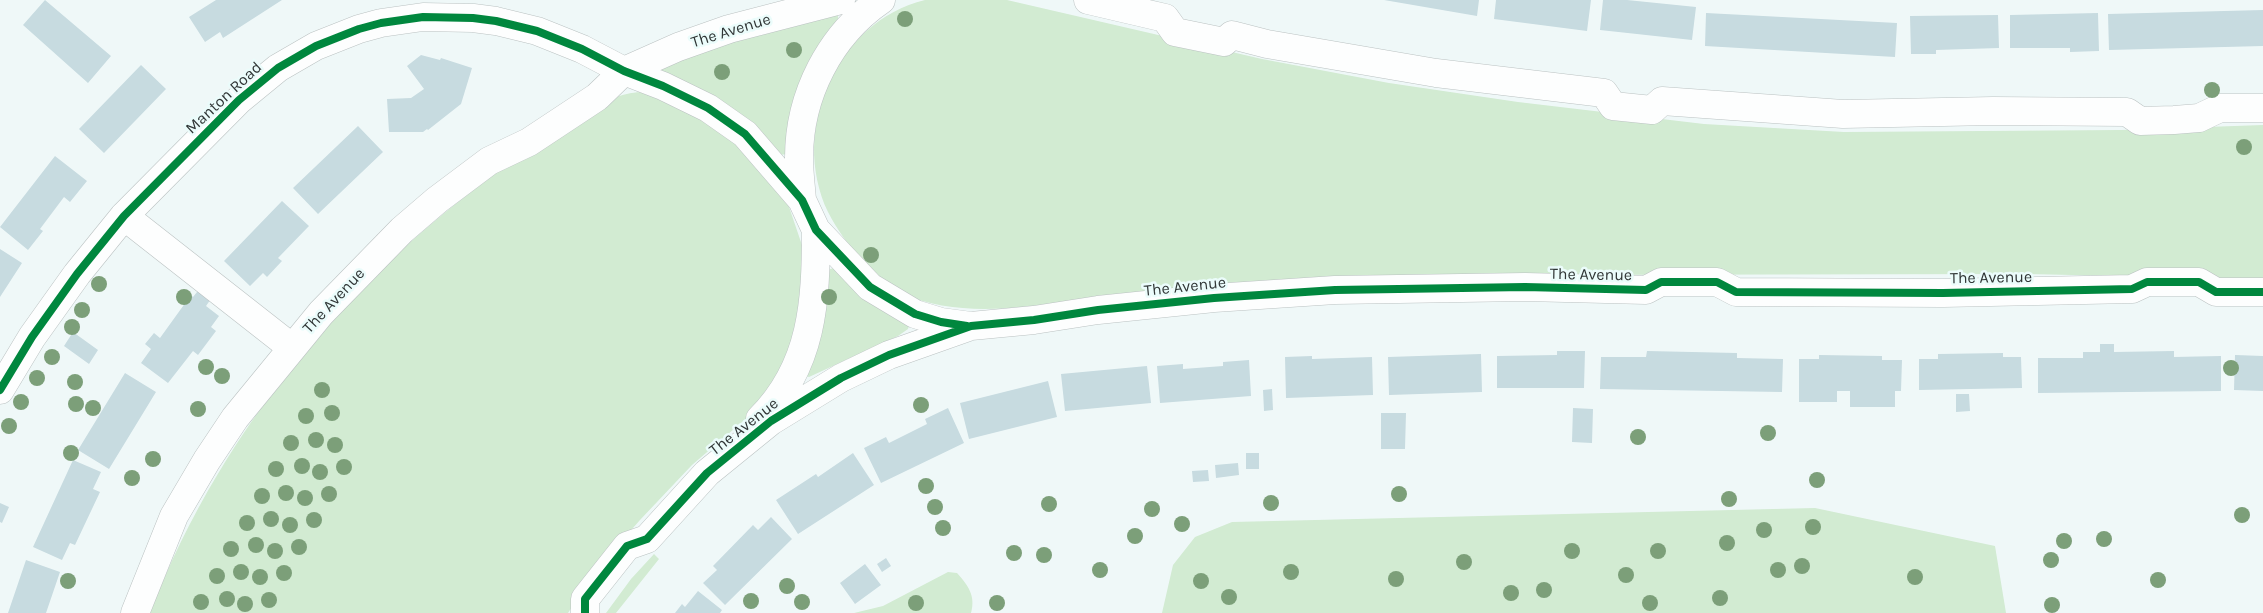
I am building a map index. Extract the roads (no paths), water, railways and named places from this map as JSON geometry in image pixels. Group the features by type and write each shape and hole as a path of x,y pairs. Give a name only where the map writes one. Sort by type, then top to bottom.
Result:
{"street":[{"name":"The Avenue","path":"135,613 174,516 235,418 291,347 378,254 437,200 490,162 529,142 597,97 624,72 678,47 730,29 841,0"},
{"name":"The Avenue","path":"802,200 799,157 804,114 810,91 820,68 833,47 852,24 881,0"},
{"path":"1088,0 1165,18 1175,32 1224,42 1232,35 1267,44 1436,73 1604,93 1613,106 1652,110 1662,101 1843,114 1994,111 2127,112 2140,121 2199,118 2220,108 2263,108"},
{"name":"Manton Road","path":"0,390 37,329 77,274 124,216 221,117 258,83 297,56 359,29 381,23 423,17 473,18 496,21 536,31 582,49 624,72"},
{"name":"The Avenue","path":"624,72 663,86 708,108 745,134 802,200 816,230 870,286 898,306 934,320 971,326"},
{"path":"124,216 291,347"},
{"name":"The Avenue","path":"585,613 586,599 627,546 647,539 707,473 765,415 797,366 805,344 814,304 816,230"},
{"name":"The Avenue","path":"707,473 771,421 841,378 889,355 971,326 1034,320 1098,310 1214,298 1335,290 1525,287 1646,290 1661,282 1717,282 1736,292 1944,293 2132,289 2147,282 2200,282 2216,292 2263,292"}]}
